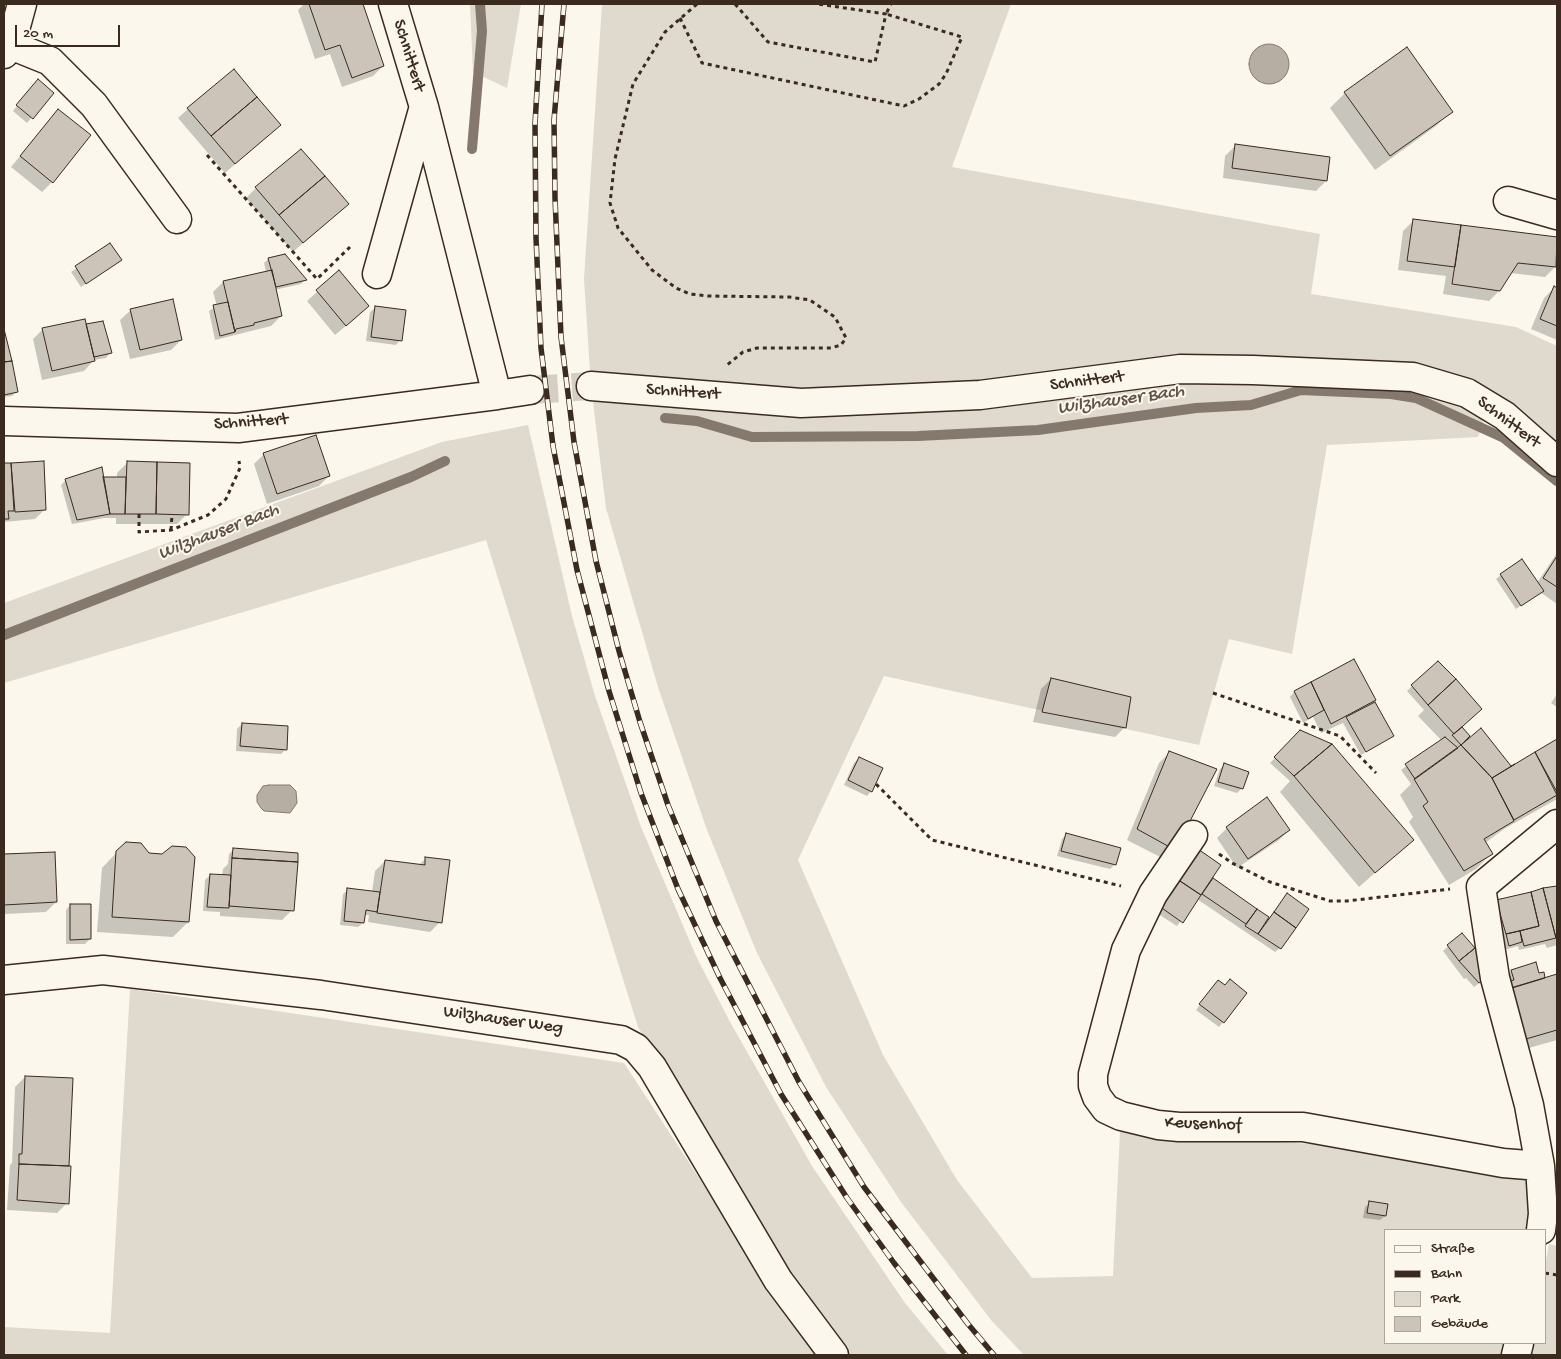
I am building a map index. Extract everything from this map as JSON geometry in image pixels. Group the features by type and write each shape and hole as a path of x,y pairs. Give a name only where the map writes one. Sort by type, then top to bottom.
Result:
{"street":[{"path":"22,4 16,26 6,49 50,61 94,105 177,219"},
{"name":"Schnittert","path":"393,4 424,107 497,395"},
{"name":"Schnittert","path":"377,274 424,107"},
{"path":"1508,201 1557,215"},
{"name":"Schnittert","path":"591,386 801,402 980,395 1180,369 1254,370 1414,377 1467,393 1505,416 1557,462"},
{"name":"Schnittert","path":"4,421 238,428 530,390"},
{"path":"1541,1229 1543,1214 1540,1166 1529,1105 1495,978 1481,887 1557,824"},
{"name":"Keusenhof","path":"1194,835 1153,894 1126,950 1093,1074 1093,1086 1097,1097 1106,1109 1121,1116 1158,1125 1179,1127 1303,1126 1503,1163 1540,1166"},
{"name":"Wilzhauser Weg","path":"4,980 58,973 103,970 321,995 621,1040 636,1048 652,1067 778,1280 834,1355"}],"path":[{"path":"697,4 665,32 633,84 615,159 610,202 618,228 660,279 676,288 690,294 708,296 789,297 810,300 835,317 844,330 846,338 842,345 831,348 757,348 743,352 731,359 721,372 713,395"},
{"path":"735,4 768,42 875,62 886,14 891,4"},
{"path":"680,18 702,63 904,106 919,99 939,84 946,74 962,37 886,14 818,4"},
{"path":"207,155 316,279 350,246 377,274"},
{"path":"139,514 139,532 171,530 208,514 226,499 240,468 238,428"},
{"path":"171,530 172,514"},
{"path":"1213,693 1340,736 1376,773"},
{"path":"876,784 932,840 1153,894"},
{"path":"1194,835 1232,863 1270,882 1330,901 1347,902 1452,889"}],"green space":[{"path":"470,4 521,4 507,88 473,72"},
{"path":"602,4 1011,4 952,167 1320,234 1311,294 1516,327 1557,346 1557,449 1493,394 1478,437 1327,445 1292,654 1229,639 1199,745 884,676 798,860 883,1055 957,1180 1032,1278 1113,1276 1120,1132 1328,1145 1519,1174 1532,1182 1534,1229 1384,1229 1384,1344 1509,1344 1506,1355 1024,1355 991,1320 901,1202 826,1087 757,953 707,830 658,687 606,508 591,386 584,279"},
{"path":"528,425 572,616 595,696 641,827 696,956 729,1020 812,1166 905,1303 948,1355 845,1355 745,1212 638,1027 486,540 4,683 4,603 442,442"},
{"path":"130,989 624,1063 808,1345 817,1355 4,1355 4,1327 110,1333"},
{"path":"1549,1244 1557,1246 1557,1355 1529,1355 1534,1344 1546,1344 1546,1261"}],"shaded area":[{"path":"1269,44 1283,50 1289,64 1283,78 1269,84 1255,78 1249,64 1255,50"},
{"path":"290,785 296,791 297,803 290,813 264,811 261,808 257,802 257,795 263,786"}],"building":[{"path":"309,4 363,4 384,66 352,78 340,45 325,50"},
{"path":"1407,47 1453,112 1390,156 1344,92"},
{"path":"234,69 257,97 211,136 187,108"},
{"path":"38,79 54,93 33,119 16,105"},
{"path":"257,97 281,125 235,164 211,136"},
{"path":"58,109 91,135 53,183 20,156"},
{"path":"1235,144 1330,157 1327,181 1232,168"},
{"path":"301,149 325,176 279,215 255,187"},
{"path":"325,176 349,204 303,243 279,215"},
{"path":"1413,219 1461,225 1455,267 1407,261"},
{"path":"1461,225 1557,237 1556,267 1518,263 1500,291 1452,284"},
{"path":"110,243 122,260 86,284 75,266"},
{"path":"285,254 307,280 276,287 268,258"},
{"path":"272,270 282,316 236,329 235,332 223,281"},
{"path":"339,270 369,306 346,326 316,290"},
{"path":"1554,286 1557,288 1557,326 1540,319"},
{"path":"173,299 182,340 140,350 130,309"},
{"path":"228,302 235,332 220,336 213,305"},
{"path":"375,306 406,310 402,341 371,337"},
{"path":"85,319 95,361 52,371 42,328"},
{"path":"103,321 112,353 94,357 86,324"},
{"path":"4,329 12,361 4,362"},
{"path":"12,361 18,392 4,395 4,362"},
{"path":"316,435 330,476 277,494 263,453"},
{"path":"44,461 46,510 15,512 11,463"},
{"path":"127,461 157,462 156,514 125,514"},
{"path":"157,462 190,463 189,515 156,514"},
{"path":"4,463 11,463 14,511 8,511 9,519 4,519"},
{"path":"102,467 110,514 77,520 65,479"},
{"path":"103,477 126,477 125,514 110,514"},
{"path":"1557,556 1557,587 1543,578"},
{"path":"1522,559 1544,591 1521,606 1500,574"},
{"path":"1354,659 1376,700 1331,724 1311,682"},
{"path":"1438,661 1456,679 1428,705 1411,685"},
{"path":"1051,678 1131,697 1126,728 1042,712"},
{"path":"1456,679 1482,709 1454,734 1428,705"},
{"path":"1311,682 1324,710 1308,719 1294,691"},
{"path":"1375,702 1394,736 1366,752 1346,717"},
{"path":"242,723 288,726 287,750 240,746"},
{"path":"1462,727 1470,736 1461,745 1452,735"},
{"path":"1481,728 1511,766 1515,764 1492,778 1461,745"},
{"path":"1300,730 1332,744 1294,776 1274,757"},
{"path":"1445,737 1458,748 1415,779 1405,764"},
{"path":"1557,739 1557,792 1535,752"},
{"path":"1332,744 1414,840 1375,873 1294,776"},
{"path":"1461,745 1492,778 1514,821 1484,839 1493,854 1464,871 1423,806 1428,802 1414,779"},
{"path":"1169,751 1217,769 1175,850 1137,829"},
{"path":"1535,752 1557,795 1514,820 1492,778"},
{"path":"859,757 883,768 872,792 848,780"},
{"path":"1224,763 1249,772 1243,789 1218,782"},
{"path":"1267,797 1290,830 1248,859 1226,827"},
{"path":"1066,833 1121,848 1116,865 1061,851"},
{"path":"126,842 141,843 149,853 162,854 172,846 186,847 195,857 189,922 112,917 116,851"},
{"path":"233,848 298,853 298,862 232,858"},
{"path":"1198,849 1221,865 1201,895 1177,879"},
{"path":"55,852 57,902 4,905 4,854"},
{"path":"425,857 450,860 442,923 377,913 385,860 425,865"},
{"path":"232,858 298,862 294,911 229,906"},
{"path":"210,874 231,875 229,908 207,907"},
{"path":"1213,878 1257,909 1246,924 1202,894"},
{"path":"1177,879 1201,895 1183,923 1159,906"},
{"path":"1557,886 1557,938 1556,938 1543,888"},
{"path":"347,888 380,892 377,912 366,910 364,923 344,921"},
{"path":"1543,888 1556,938 1524,946 1520,931 1539,926 1531,892"},
{"path":"1531,892 1539,926 1506,934 1496,900"},
{"path":"1287,893 1309,909 1296,928 1274,912"},
{"path":"70,904 91,904 91,939 70,940"},
{"path":"1257,909 1269,917 1258,934 1245,926"},
{"path":"1274,912 1296,928 1281,949 1258,934"},
{"path":"1520,931 1522,942 1509,946 1506,934"},
{"path":"1462,933 1475,948 1459,961 1447,945"},
{"path":"1475,948 1486,962 1488,977 1479,983 1459,961"},
{"path":"1536,962 1539,973 1544,972 1545,978 1512,988 1510,981 1514,980 1511,970"},
{"path":"1557,974 1557,1030 1519,1041 1504,990"},
{"path":"1230,979 1247,993 1224,1023 1199,1004 1218,980 1225,985"},
{"path":"25,1076 73,1078 69,1166 19,1164 19,1154 22,1154"},
{"path":"19,1164 71,1166 69,1204 17,1200"},
{"path":"1369,1201 1388,1204 1386,1216 1367,1213"}],"waterway":[{"path":"472,149 482,31 480,4"},
{"name":"Wilzhauser Bach","path":"665,418 697,421 752,437 918,436 1038,430 1196,408 1251,405 1301,390 1391,394 1416,398 1504,438 1557,481"},
{"name":"Wilzhauser Bach","path":"4,635 411,477 445,461"}],"tunnel":[{"path":"530,390 591,386"}],"railway":[{"path":"542,4 535,124 536,238 541,348 553,446 577,570 609,691 641,793 678,889 720,978 781,1094 847,1198 894,1263 966,1355"},
{"path":"564,4 554,120 555,198 561,337 574,442 596,561 619,651 640,722 668,805 716,921 799,1082 864,1187 968,1324 994,1355"}]}
